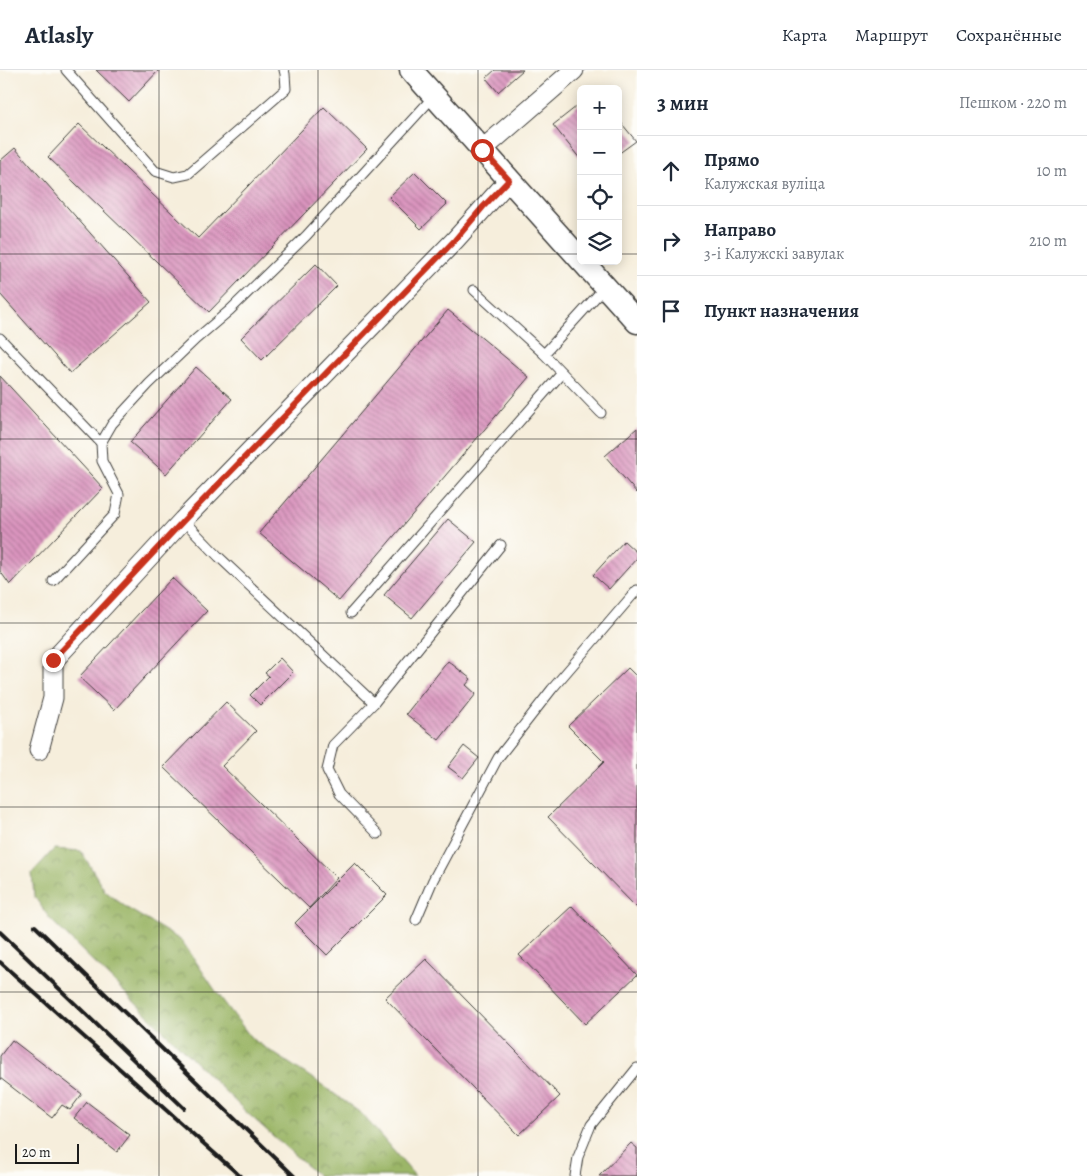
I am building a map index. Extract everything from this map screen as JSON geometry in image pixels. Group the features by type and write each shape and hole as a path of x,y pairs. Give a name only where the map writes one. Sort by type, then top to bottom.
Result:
{"street":[{"path":"412,70 577,255"},
{"path":"482,150 574,70"},
{"path":"39,750 53,698 53,660 184,520 455,240 509,180"},
{"path":"586,265 637,322"}],"lane":[{"path":"66,70 155,171 174,177 188,174 286,89 286,74 284,70"},
{"path":"53,581 115,514 119,494 102,461 101,443 112,424 149,384 230,310 306,236 434,96"},
{"path":"544,354 606,287"},
{"path":"474,290 544,354 601,412"},
{"path":"0,338 101,443"},
{"path":"351,613 562,373"},
{"path":"184,520 219,557 374,703"},
{"path":"378,834 339,794 326,770 333,745 374,703 500,545"},
{"path":"416,920 433,880 498,758 552,688 637,590"},
{"path":"575,1176 578,1157 592,1125 637,1068"}],"green space":[{"path":"54,849 81,851 105,891 127,908 182,941 215,990 252,1039 318,1082 362,1114 415,1176 318,1176 244,1110 50,919 34,896 32,873"}],"building":[{"path":"96,70 159,70 129,102"},
{"path":"495,70 523,70 498,92 486,78"},
{"path":"577,106 577,155 553,125"},
{"path":"324,107 367,149 209,312 48,157 79,124 198,238"},
{"path":"622,124 636,141 622,151"},
{"path":"15,148 151,302 70,373 0,294 0,161"},
{"path":"415,172 447,204 421,229 389,197"},
{"path":"316,264 337,286 262,360 241,338"},
{"path":"448,310 529,377 339,601 259,533"},
{"path":"196,367 232,399 166,474 130,442"},
{"path":"0,376 103,488 10,585 0,571"},
{"path":"637,428 637,493 605,456"},
{"path":"448,519 476,542 412,618 384,595"},
{"path":"624,541 637,553 637,558 609,589 593,575"},
{"path":"172,578 207,611 114,710 79,677"},
{"path":"280,658 293,672 260,705 250,695 269,676 265,673"},
{"path":"448,661 471,679 466,685 476,694 439,740 406,714"},
{"path":"628,668 637,677 637,908 548,817 604,762 568,726"},
{"path":"226,702 256,731 222,766 337,878 309,908 163,767"},
{"path":"464,746 479,758 463,778 448,767"},
{"path":"355,863 387,895 327,955 295,923"},
{"path":"572,906 637,975 585,1024 519,955"},
{"path":"426,959 560,1096 519,1135 385,998"},
{"path":"12,1040 82,1094 70,1110 62,1105 52,1118 0,1078 0,1056"},
{"path":"87,1102 130,1135 117,1152 74,1118"},
{"path":"631,1143 637,1148 637,1176 599,1176"}],"railway":[{"path":"35,926 294,1176"},
{"path":"0,932 184,1108"},
{"path":"0,962 240,1176"}],"route":[{"path":"53,660 184,520 455,240 509,180 482,150"}]}
